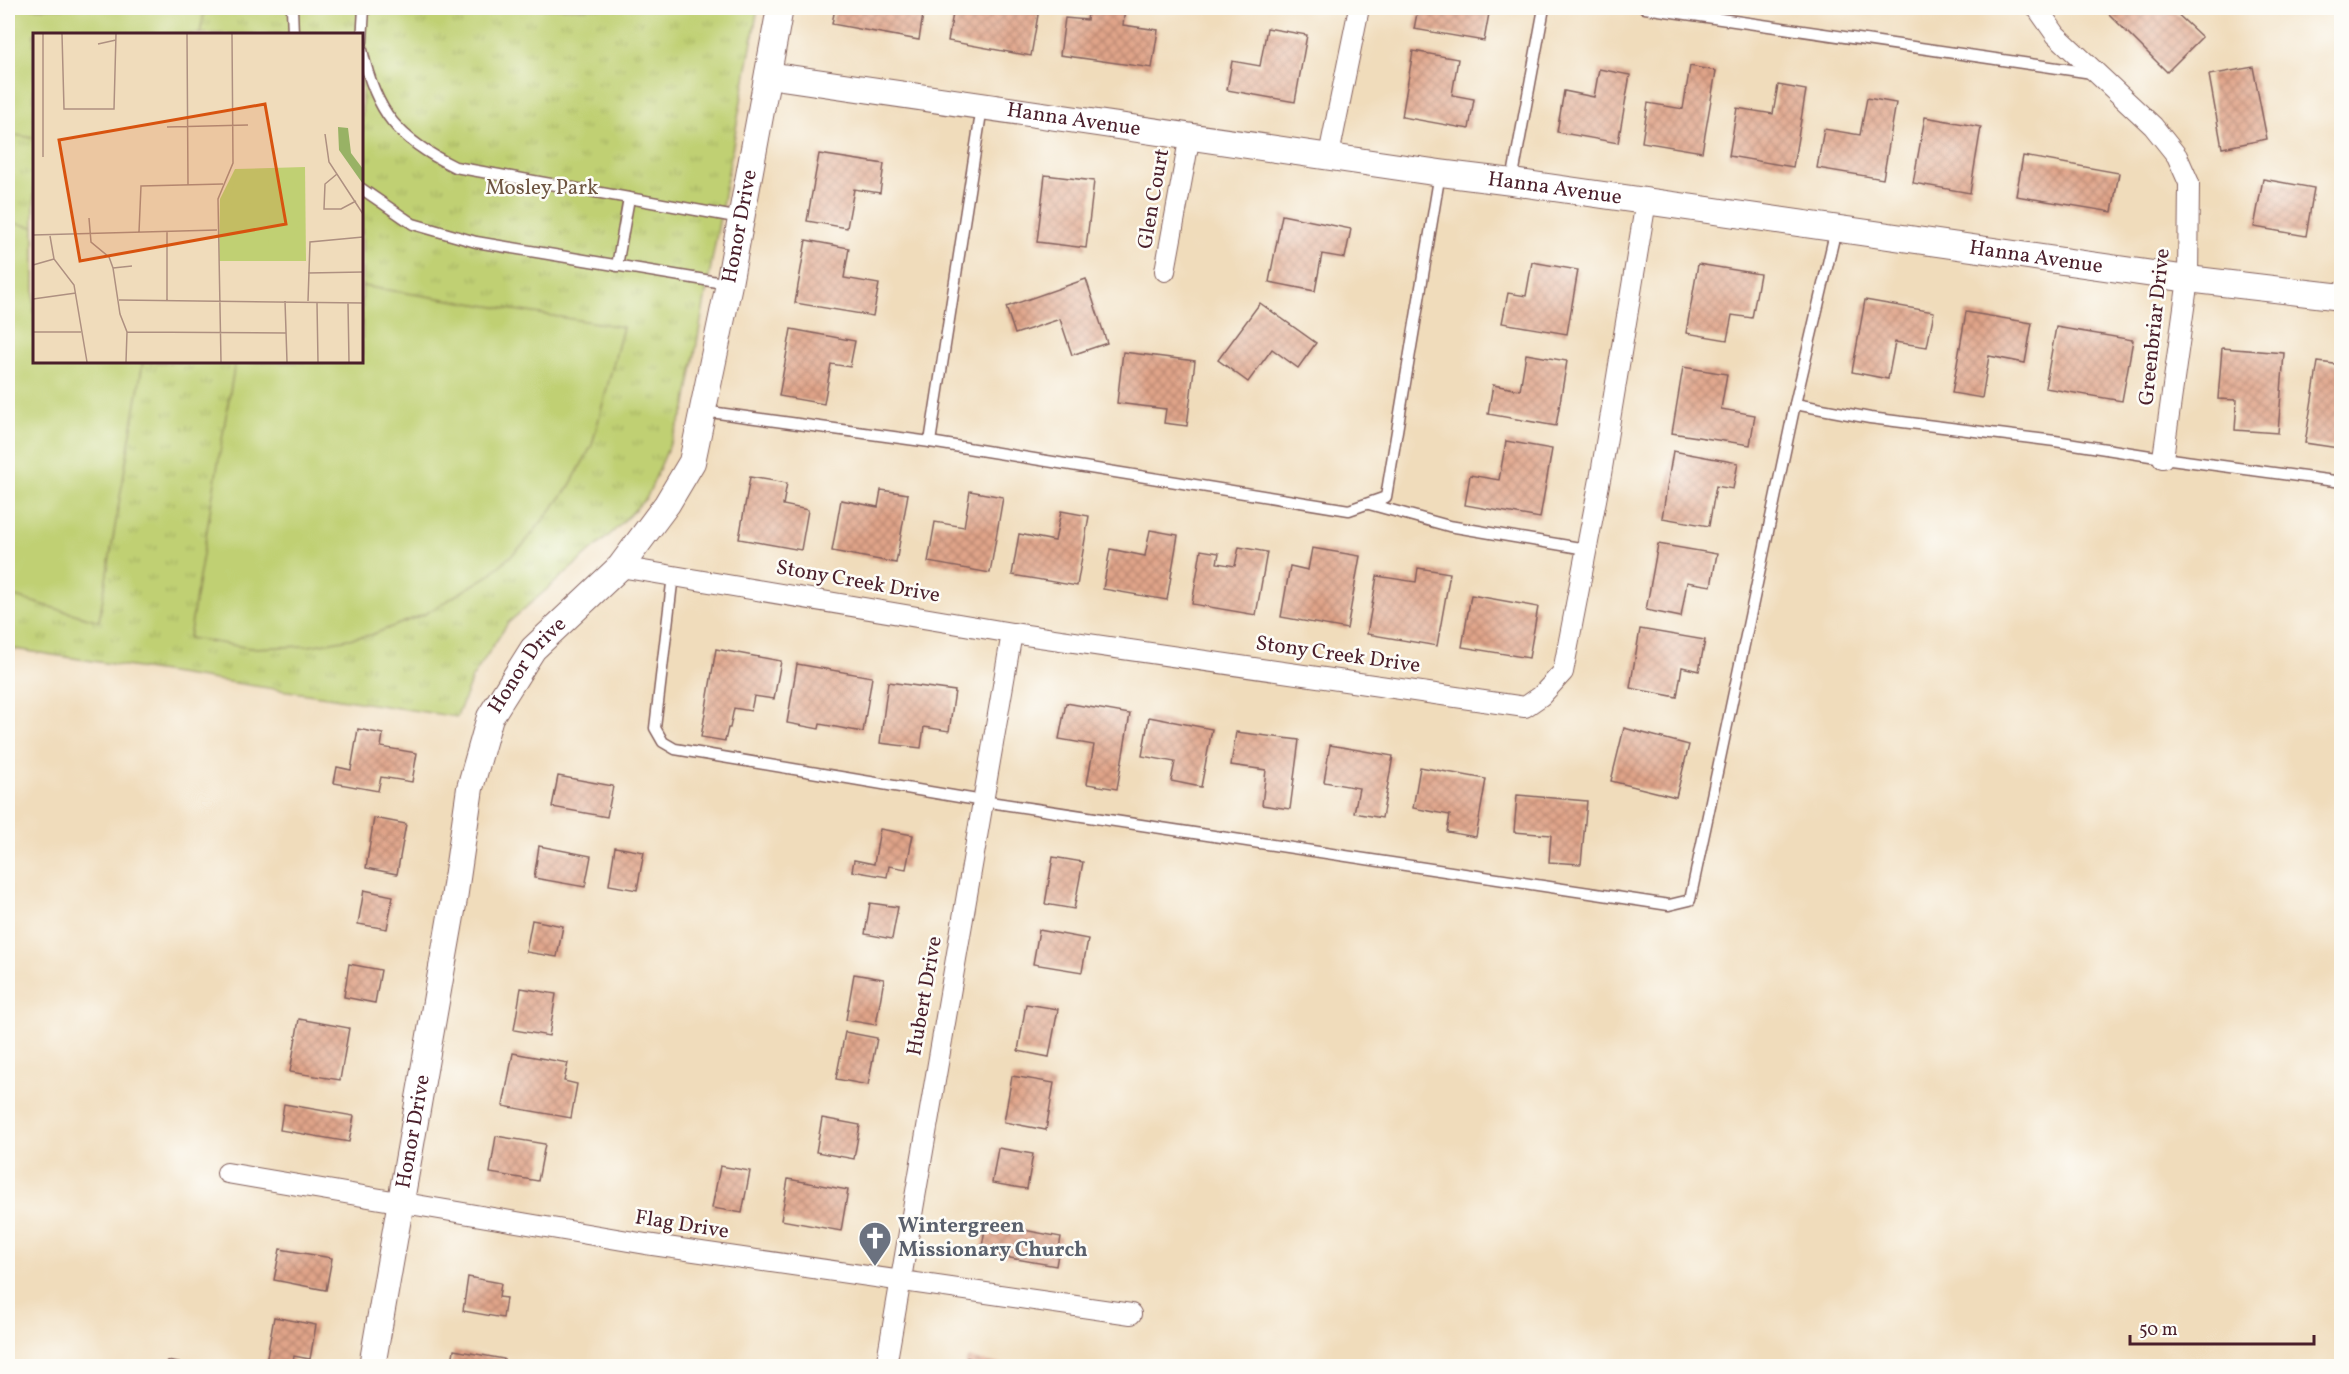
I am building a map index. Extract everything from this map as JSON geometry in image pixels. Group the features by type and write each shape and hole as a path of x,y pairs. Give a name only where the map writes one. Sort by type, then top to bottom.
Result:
{"street":[{"name":"Honor Drive","path":"372,1366 454,898 470,788 490,717 533,649 621,567 667,504 692,462 742,218 780,8"},
{"path":"1329,155 1359,8"},
{"name":"Greenbriar Drive","path":"2037,8 2056,35 2153,126 2177,156 2189,183 2188,279 2163,458"},
{"name":"Hanna Avenue","path":"768,75 2188,279 2342,297"},
{"name":"Glen Court","path":"1165,271 1190,135"},
{"name":"Stony Creek Drive","path":"621,567 1012,633 1525,707 1541,696 1563,672 1646,201"},
{"name":"Hubert Drive","path":"886,1366 1012,633"},
{"name":"Flag Drive","path":"227,1173 646,1244 1131,1314"}],"lane":[{"path":"292,8 293,33"},
{"path":"363,33 364,8"},
{"path":"1512,182 1544,8"},
{"path":"1645,8 2098,74"},
{"path":"363,60 365,81 382,109 401,133 427,153 455,166 742,218"},
{"path":"930,442 982,105"},
{"path":"703,411 930,442 1349,510 1369,504 1386,497 1440,173"},
{"path":"363,190 413,224 476,242 729,284"},
{"path":"617,266 629,198"},
{"path":"673,575 654,728 663,742 675,749 983,801 1669,905 1690,900 1795,404 1836,228"},
{"path":"1795,404 1870,418 2055,441 2342,482"},
{"path":"1369,504 1449,526 1586,549"}],"green space":[{"name":"Mosley Park","path":"8,8 758,8 685,409 647,497 614,531 508,623 472,678 457,717 8,648"},
{"path":"8,8 205,8 200,33 33,33 33,138 8,134"},
{"path":"8,222 33,227 33,363 143,363 99,621 8,595"},
{"path":"363,286 623,327 592,445 569,487 524,544 488,576 425,614 371,635 309,646 250,648 189,638 235,363 363,363"}],"building":[{"path":"835,8 924,8 919,40 832,24"},
{"path":"954,8 1039,9 1031,56 948,41"},
{"path":"1089,8 1125,9 1123,25 1158,30 1152,68 1060,55 1065,18 1087,20"},
{"path":"1418,8 1490,8 1484,41 1414,29"},
{"path":"2109,8 2171,8 2202,37 2167,72 2106,11"},
{"path":"1267,28 1307,35 1295,102 1227,90 1232,61 1260,66"},
{"path":"1413,51 1458,59 1452,95 1474,99 1469,129 1402,117"},
{"path":"1690,66 1716,71 1702,152 1642,142 1648,103 1683,109"},
{"path":"2253,67 2267,139 2222,148 2209,75"},
{"path":"1599,69 1630,75 1618,143 1557,132 1564,91 1594,97"},
{"path":"1778,85 1806,90 1793,167 1729,156 1737,108 1773,114"},
{"path":"1867,98 1896,103 1883,179 1817,168 1824,129 1860,135"},
{"path":"1925,117 1981,127 1970,193 1913,183"},
{"path":"819,154 884,164 880,193 854,189 847,228 807,221"},
{"path":"2023,156 2119,173 2112,212 2016,196"},
{"path":"1045,175 1094,181 1086,248 1037,242"},
{"path":"2263,179 2314,188 2306,236 2254,227"},
{"path":"1282,215 1351,229 1345,258 1322,254 1315,291 1269,282"},
{"path":"806,240 849,248 844,278 879,284 873,316 795,303"},
{"path":"1532,262 1578,270 1567,334 1502,323 1508,293 1526,296"},
{"path":"1698,264 1760,274 1752,318 1732,315 1727,340 1686,333"},
{"path":"1086,279 1107,343 1072,355 1060,319 1015,334 1006,307"},
{"path":"1865,300 1934,312 1927,347 1895,342 1888,379 1852,372"},
{"path":"1260,303 1316,343 1298,368 1272,349 1248,382 1218,360"},
{"path":"1966,312 2032,323 2025,363 1989,356 1982,398 1952,393"},
{"path":"2056,327 2133,340 2122,401 2045,388"},
{"path":"791,329 855,341 850,367 831,364 824,404 779,396"},
{"path":"2222,348 2284,353 2278,433 2235,430 2237,400 2218,399"},
{"path":"1123,352 1195,361 1187,426 1164,423 1166,409 1117,403"},
{"path":"1526,354 1567,361 1556,426 1488,414 1493,385 1520,390"},
{"path":"2318,362 2342,365 2342,426 2338,448 2305,443"},
{"path":"1683,367 1727,374 1721,409 1755,415 1750,445 1672,433"},
{"path":"1506,441 1552,449 1540,518 1465,505 1470,475 1499,480"},
{"path":"1673,451 1738,463 1733,489 1716,486 1709,526 1662,518"},
{"path":"750,477 787,483 783,505 808,510 801,550 739,539"},
{"path":"881,490 908,494 896,563 832,551 841,500 878,507"},
{"path":"970,491 1003,497 990,573 928,562 935,522 964,527"},
{"path":"1061,511 1089,516 1077,586 1012,575 1019,534 1055,541"},
{"path":"1150,530 1178,535 1167,600 1103,589 1110,549 1145,556"},
{"path":"1658,544 1717,554 1711,586 1687,582 1681,617 1646,610"},
{"path":"1239,547 1267,552 1256,615 1192,604 1201,550 1219,553 1217,563 1235,566"},
{"path":"1312,548 1360,556 1347,629 1281,617 1290,566 1308,570"},
{"path":"1418,568 1450,573 1437,646 1367,634 1377,576 1416,582"},
{"path":"1471,595 1538,607 1529,658 1462,647"},
{"path":"1640,629 1705,640 1699,671 1682,667 1677,697 1630,688"},
{"path":"716,649 781,661 774,699 754,696 751,711 734,708 725,741 701,737"},
{"path":"797,664 872,677 863,732 820,724 819,729 787,723"},
{"path":"888,682 955,691 949,731 924,727 921,748 880,743"},
{"path":"1066,703 1130,714 1117,789 1087,784 1094,745 1059,739"},
{"path":"1149,717 1212,729 1201,787 1171,781 1175,762 1142,756"},
{"path":"1624,728 1689,745 1676,797 1611,781"},
{"path":"358,729 383,734 381,747 417,753 412,782 381,777 378,791 334,783 337,767 351,770"},
{"path":"1236,732 1299,740 1290,809 1262,805 1266,770 1231,765"},
{"path":"1330,745 1393,756 1382,818 1354,813 1359,788 1324,782"},
{"path":"1420,767 1486,779 1476,837 1447,832 1450,815 1413,808"},
{"path":"558,776 613,786 607,817 552,807"},
{"path":"1517,795 1587,801 1581,864 1549,862 1551,835 1514,832"},
{"path":"374,818 406,824 397,874 366,868"},
{"path":"880,829 913,835 906,869 889,866 887,877 852,871 854,860 874,864"},
{"path":"539,846 591,856 585,887 534,878"},
{"path":"615,847 644,852 637,890 609,885"},
{"path":"1053,857 1083,862 1074,909 1045,904"},
{"path":"364,890 393,896 387,929 358,924"},
{"path":"870,903 898,907 892,939 865,934"},
{"path":"532,920 563,926 557,957 526,952"},
{"path":"1039,930 1088,939 1082,972 1033,964"},
{"path":"349,964 381,970 375,1003 344,997"},
{"path":"854,974 884,979 876,1025 846,1020"},
{"path":"521,988 556,994 549,1036 514,1030"},
{"path":"1026,1004 1058,1009 1049,1057 1018,1051"},
{"path":"299,1019 349,1028 340,1080 290,1072"},
{"path":"845,1032 877,1038 868,1085 836,1079"},
{"path":"513,1053 568,1063 564,1081 577,1084 571,1118 503,1106"},
{"path":"1012,1076 1054,1083 1046,1130 1004,1122"},
{"path":"284,1104 354,1116 349,1142 280,1130"},
{"path":"822,1118 860,1125 854,1159 816,1152"},
{"path":"496,1136 545,1144 538,1181 490,1173"},
{"path":"998,1148 1033,1154 1027,1189 992,1183"},
{"path":"720,1166 750,1171 742,1213 712,1208"},
{"path":"788,1179 848,1190 841,1231 781,1220"},
{"path":"986,1223 1061,1237 1056,1266 981,1253"},
{"path":"280,1249 332,1258 326,1290 274,1280"},
{"path":"468,1277 501,1283 499,1297 506,1298 503,1318 463,1311"},
{"path":"274,1317 316,1325 310,1359 294,1356 292,1366 266,1363"},
{"path":"454,1350 504,1359 503,1366 451,1366"},
{"path":"967,1358 1006,1365 1006,1366 965,1366"},
{"path":"167,1361 190,1365 190,1366 166,1366"}],"place":[{"name":"Wintergreen Missionary Church","path":"875,1267"}]}
